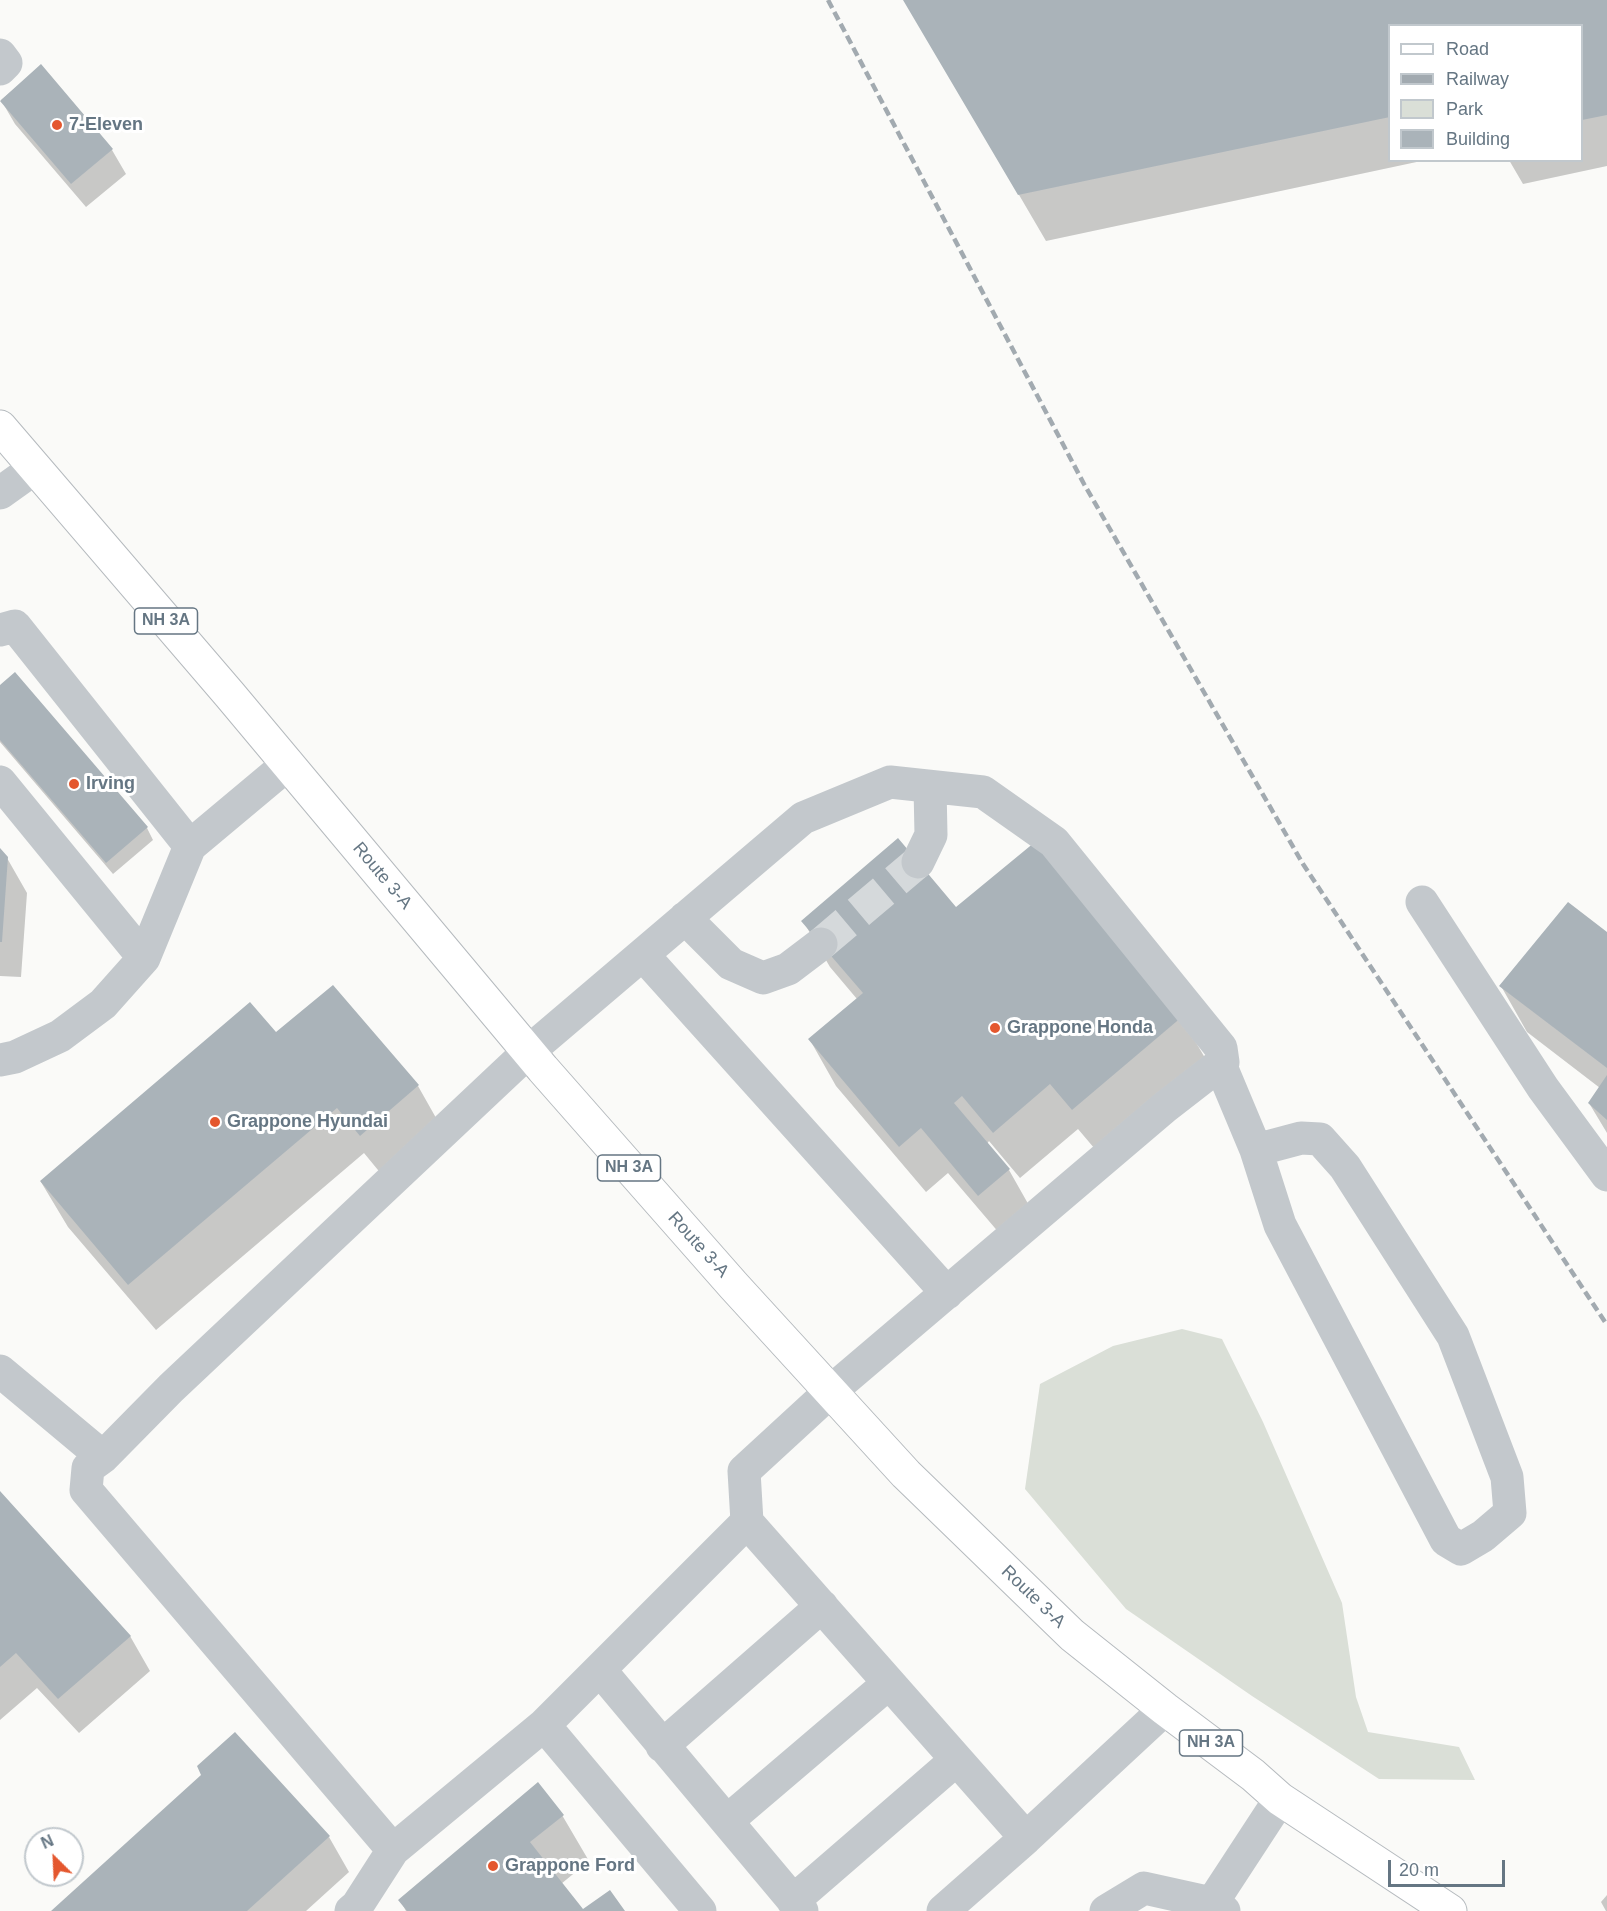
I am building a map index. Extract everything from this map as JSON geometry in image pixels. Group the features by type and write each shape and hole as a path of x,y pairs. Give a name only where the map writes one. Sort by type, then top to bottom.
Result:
{"main road":[{"name":"NH 3A","path":"0,427 39,473"},
{"name":"Route 3-A","path":"39,473 288,764 528,1052 734,1286 906,1474 1072,1635 1280,1798 1450,1911"}],"lane":[{"path":"0,55 6,63 0,69"},
{"path":"0,493 39,473"},
{"path":"0,630 15,626 190,846"},
{"path":"0,1060 15,1058 60,1036 104,1004 144,958 190,846 288,764"},
{"path":"0,782 144,958"},
{"path":"393,1850 86,1490 88,1468 103,1457 171,1388 528,1052 803,818 890,782 982,792 1054,842 1221,1048 1223,1062 1165,1107 831,1391 744,1472 747,1522 1026,1838"},
{"path":"918,862 931,835 930,787"},
{"path":"1422,902 1543,1088 1607,1175"},
{"path":"685,918 731,964 763,978 789,969 821,944"},
{"path":"643,955 946,1293"},
{"path":"1220,1064 1256,1150 1280,1225 1446,1540 1461,1549 1484,1536 1510,1513 1507,1477 1453,1336 1345,1167 1320,1139 1300,1138 1256,1150"},
{"path":"4,1381 103,1457"},
{"path":"351,1911 357,1906 393,1850 544,1725 747,1522"},
{"path":"662,1746 822,1606"},
{"path":"600,1670 798,1906 956,1760"},
{"path":"727,1821 889,1683"},
{"path":"943,1911 1026,1838 1165,1709"},
{"path":"544,1725 700,1911"},
{"path":"1106,1911 1144,1888 1218,1907 1280,1798"}],"green space":[{"path":"1182,1329 1222,1339 1263,1422 1342,1603 1356,1697 1368,1732 1459,1747 1475,1780 1379,1779 1252,1696 1126,1609 1025,1489 1040,1384 1113,1346"}],"building":[{"path":"903,0 1607,0 1607,115 1583,120 1583,24 1388,24 1388,117 1018,195"},
{"name":"7-Eleven","path":"41,64 113,149 71,184 0,101"},
{"name":"Irving","path":"15,672 148,827 106,863 0,740 0,685"},
{"name":"Grappone Honda","path":"898,838 956,907 1035,842 1183,1016 1072,1110 1050,1084 993,1133 962,1096 954,1103 1010,1169 978,1196 921,1128 899,1147 808,1039 863,993 801,921"},
{"path":"0,848 8,857 2,942 0,942"},
{"path":"1568,902 1607,932 1607,1068 1499,986"},
{"name":"Grappone Hyundai","path":"333,985 419,1085 360,1136 337,1108 128,1285 40,1181 250,1002 276,1032"},
{"path":"1607,1075 1607,1120 1588,1103"},
{"path":"0,1491 131,1636 58,1699 16,1653 0,1667"},
{"path":"235,1732 330,1836 247,1911 51,1911 77,1887 84,1887 84,1881 201,1775 197,1766"},
{"name":"Grappone Ford","path":"538,1782 564,1815 530,1842 583,1909 610,1890 625,1911 407,1911 398,1900"}],"tunnel":[{"path":"821,944 918,862"}],"railway":[{"path":"828,0 1084,484 1303,864 1607,1325"}],"place":[{"name":"7-Eleven","path":"57,125"},
{"name":"Irving","path":"74,784"},
{"name":"Grappone Honda","path":"995,1028"},
{"name":"Grappone Hyundai","path":"215,1122"},
{"name":"Grappone Ford","path":"493,1866"}]}
